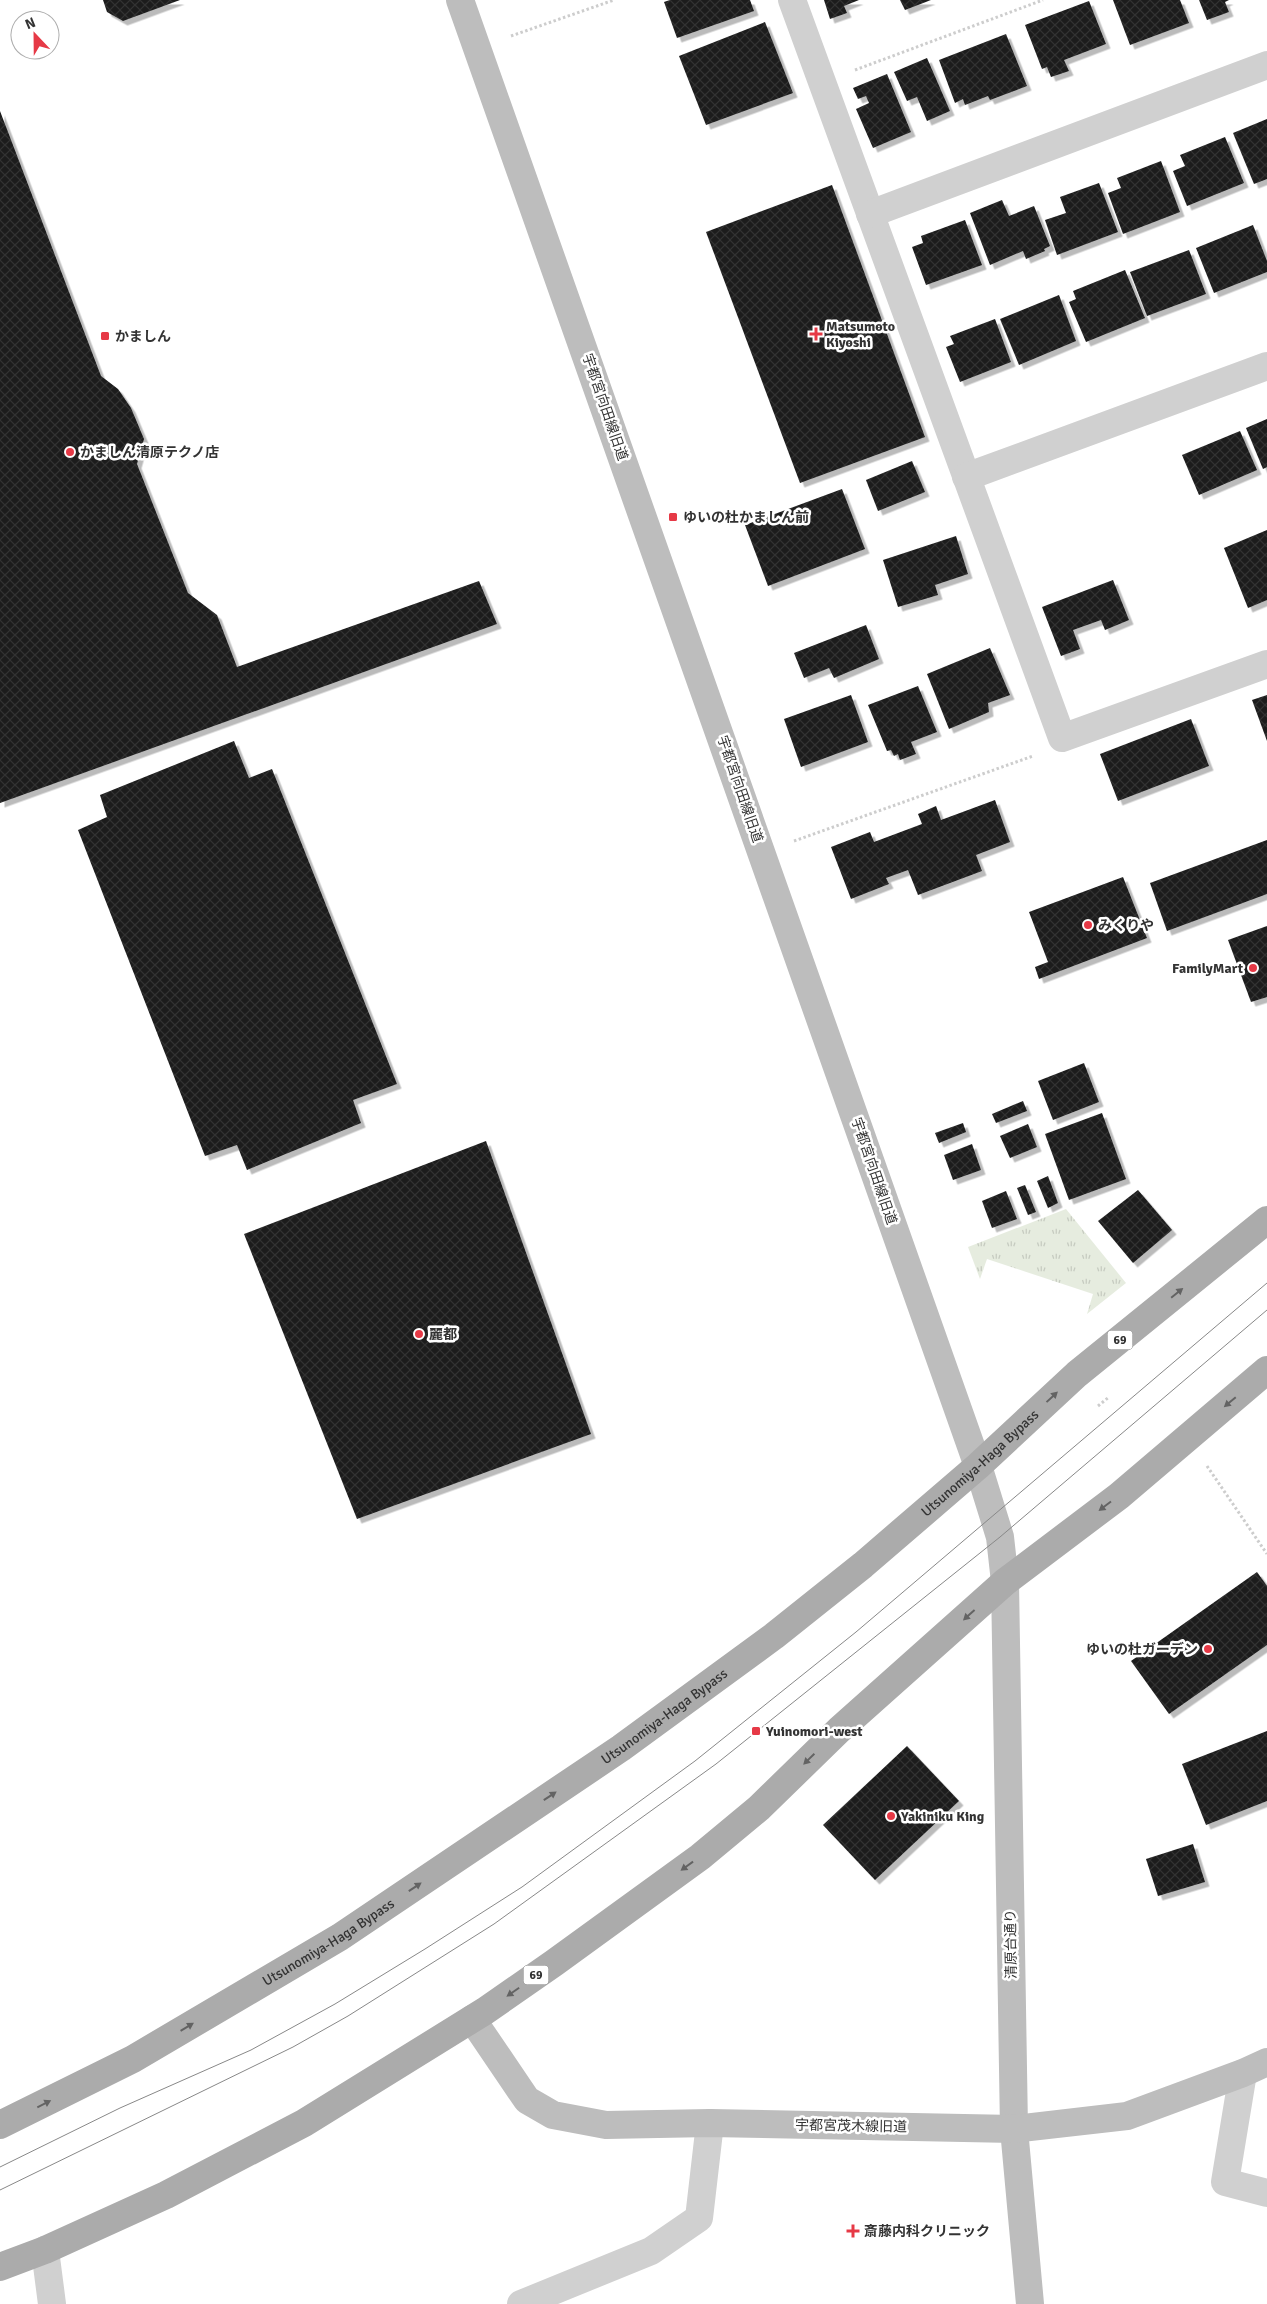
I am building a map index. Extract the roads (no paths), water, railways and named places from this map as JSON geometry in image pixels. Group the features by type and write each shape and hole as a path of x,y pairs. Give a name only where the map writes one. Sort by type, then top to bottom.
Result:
{"main road":[{"name":"Utsunomiya-Haga Bypass","path":"0,2125 133,2059 340,1937 621,1748 774,1636 863,1565 978,1466 1077,1374 1267,1220"},
{"name":"69","path":"0,2267 45,2250 166,2195 304,2124 472,2019 554,1964 700,1857 759,1808 840,1730 1005,1582 1119,1496 1267,1370"}],"street":[{"name":"宇都宮向田線旧道","path":"460,0 978,1466 1000,1537 1005,1582"},
{"path":"792,0 1062,738 1267,664"},
{"path":"870,214 1267,66"},
{"path":"966,477 1267,366"},
{"name":"清原台通り","path":"1005,1582 1014,2129 1030,2304"},
{"name":"宇都宮茂木線旧道","path":"472,2019 527,2100 553,2115 606,2125 710,2123 1014,2129 1127,2116 1255,2068"},
{"path":"1255,2068 1225,2182 1267,2193"},
{"path":"521,2304 651,2251 699,2218 710,2123"},
{"path":"45,2250 52,2304"}],"tram line":[{"path":"0,2167 120,2108 251,2050 335,2004 522,1887 695,1761 856,1632 1267,1283"},
{"path":"0,2190 293,2047 348,2016 494,1924 716,1764 1000,1537 1267,1310"}],"place":[{"name":"Matsumoto Kiyoshi","path":"816,334"},
{"name":"かましん","path":"105,336"},
{"name":"かましん清原テクノ店","path":"70,452"},
{"name":"ゆいの杜かましん前","path":"673,517"},
{"name":"みくりや","path":"1088,925"},
{"name":"FamilyMart","path":"1253,968"},
{"name":"麗都","path":"419,1334"},
{"name":"ゆいの杜ガーデン","path":"1208,1649"},
{"name":"Yuinomori-west","path":"756,1731"},
{"name":"Yakiniku King","path":"891,1816"},
{"name":"斎藤内科クリニック","path":"853,2231"}]}
